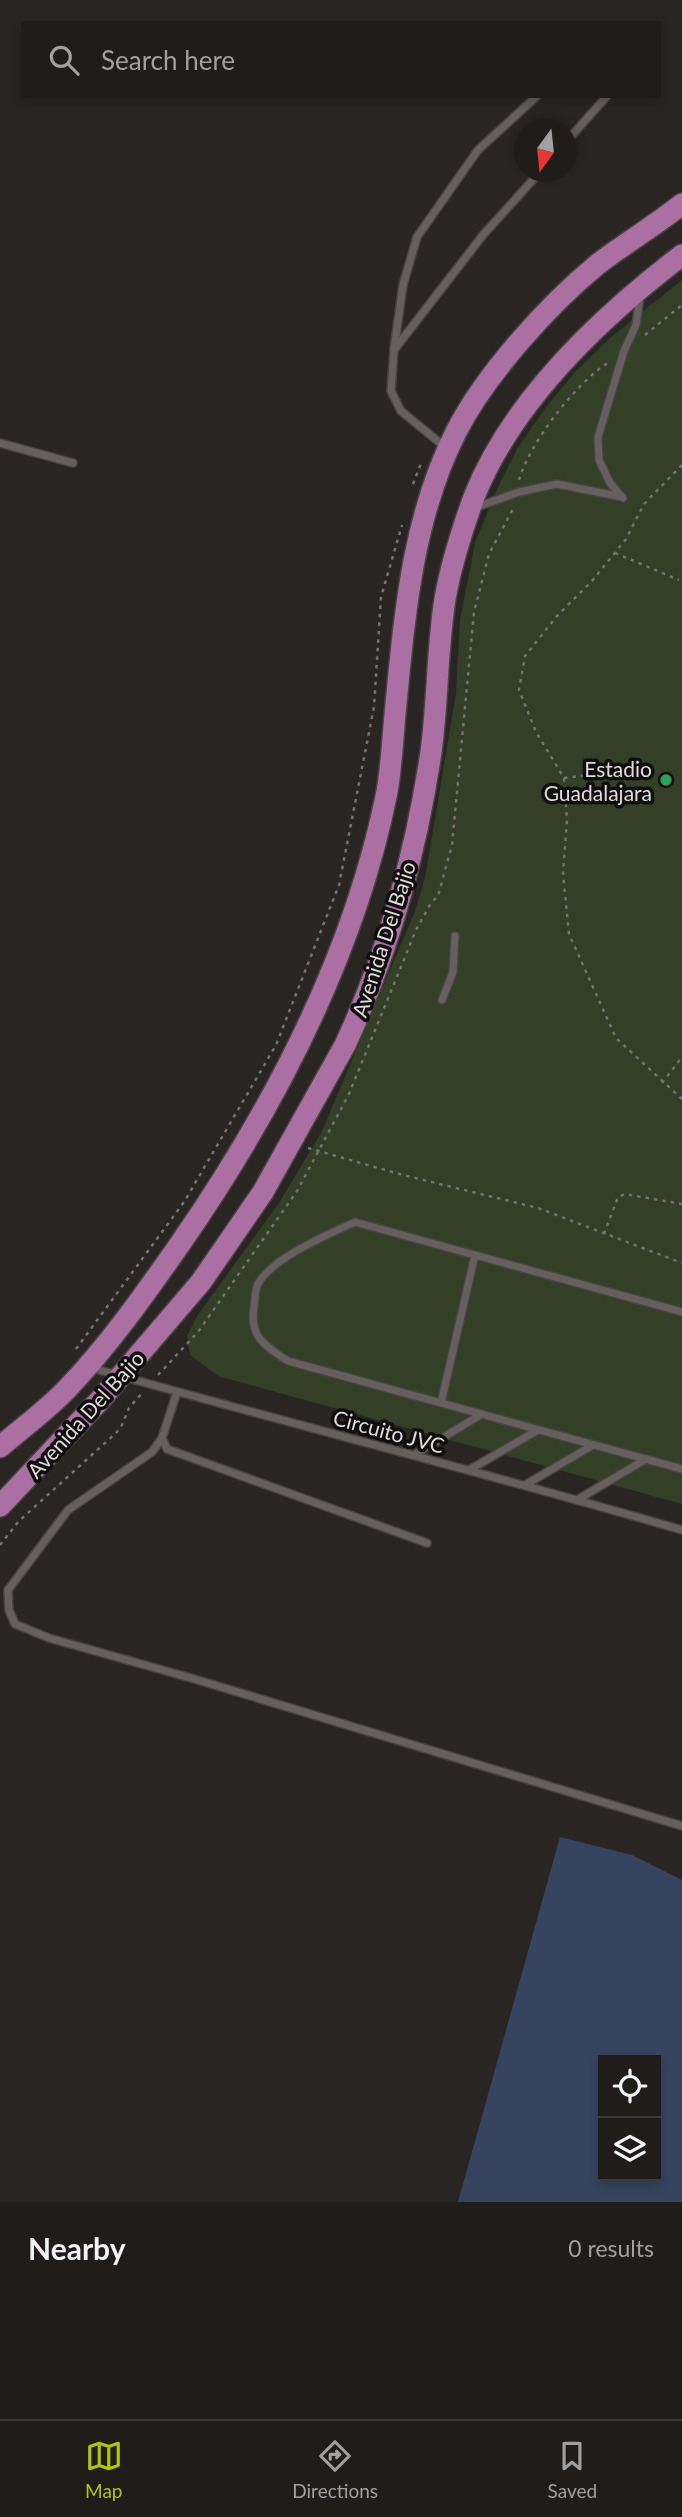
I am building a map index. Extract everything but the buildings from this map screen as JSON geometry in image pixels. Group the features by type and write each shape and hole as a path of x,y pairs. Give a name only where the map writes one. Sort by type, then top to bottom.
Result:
{"main road":[{"name":"Avenida Del Bajio","path":"0,1447 66,1390 78,1362 137,1306 198,1218 262,1116 313,1018 364,885 387,789 411,568 441,443 456,431 500,364 545,315 598,264 682,204"},
{"name":"Avenida Del Bajio","path":"0,1506 92,1409 201,1282 263,1192 345,1045 357,1020 404,888 431,751 445,599 458,543 470,509 498,447 531,401 591,333 682,255"}],"lane":[{"path":"441,443 401,411 391,391 403,285 417,237 478,150 535,98"},
{"path":"577,130 605,98"},
{"path":"394,350 483,235 531,182"},
{"path":"470,509 519,492 557,484 623,498 610,483 598,460 598,437 624,351 635,325 641,289"},
{"path":"0,443 73,463"},
{"path":"443,1000 453,972 455,936"},
{"path":"682,1312 355,1222 293,1251 258,1285 251,1322 262,1344 288,1360 682,1469"},
{"path":"441,1403 475,1255"},
{"name":"Circuito JVC","path":"78,1362 149,1385 525,1485 682,1530"},
{"path":"177,1392 162,1438 152,1452 68,1510 8,1590 9,1610 15,1624 48,1638 191,1678 682,1826"},
{"path":"414,1455 483,1414"},
{"path":"469,1470 538,1429"},
{"path":"162,1438 167,1449 427,1542"},
{"path":"525,1485 593,1445"},
{"path":"577,1500 646,1459"}],"path":[{"path":"413,484 441,443"},
{"path":"682,465 644,504 626,539 525,656 519,690 536,732 564,778 567,820 563,873 569,934 617,1038 682,1099"},
{"path":"78,1362 184,1202 276,1045 339,885 374,707 381,597 402,522"},
{"path":"615,553 679,580"},
{"path":"564,778 642,768"},
{"path":"662,1083 682,1057"},
{"path":"290,1141 340,1159 538,1208 682,1263"},
{"path":"604,1234 618,1197 625,1194 672,1204 682,1203"},
{"path":"0,1545 19,1521 116,1433 128,1408 198,1332"}],"green space":[{"path":"682,280 682,1504 218,1376 190,1355 187,1336 197,1316 279,1203 322,1131 415,911 425,878 456,693 460,620 475,543 496,491 517,449 546,407 576,371 610,338"}],"water":[{"path":"560,1837 632,1855 682,1880 682,2202 458,2202"}],"place":[{"name":"Estadio Guadalajara","path":"666,780"}]}
